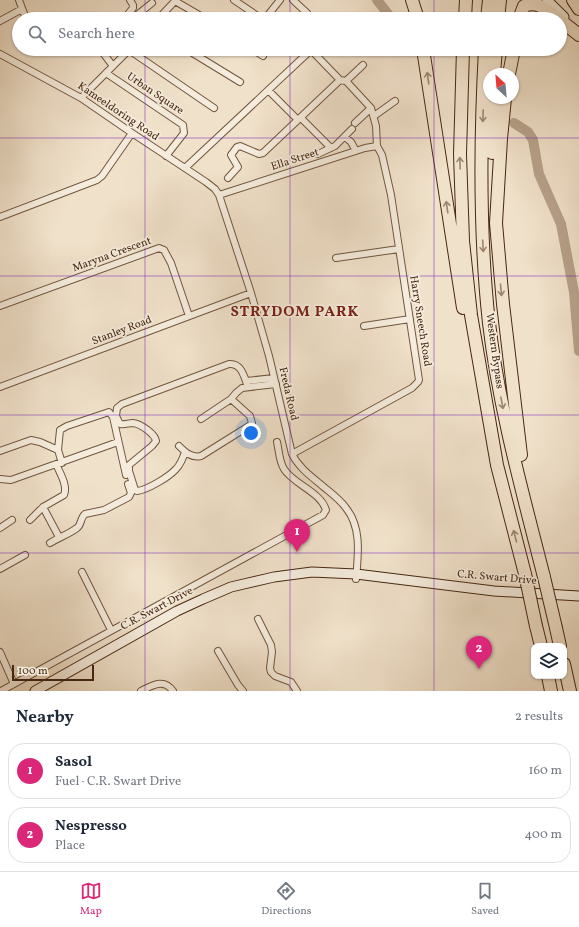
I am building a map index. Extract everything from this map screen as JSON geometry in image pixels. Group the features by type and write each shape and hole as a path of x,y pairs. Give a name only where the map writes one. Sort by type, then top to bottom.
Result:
{"highway":[{"path":"412,0 416,12"},
{"path":"465,12 466,0"},
{"path":"488,12 489,0"},
{"path":"499,12 500,0"},
{"path":"573,0 579,10"},
{"path":"521,12 524,6 536,3 550,12"},
{"path":"567,25 579,34"},
{"path":"424,56 465,321 497,465"},
{"name":"Western Bypass","path":"463,56 460,154 463,241 471,315 497,465 525,574 540,643"},
{"name":"Western Bypass","path":"486,56 481,161 483,247 489,324 502,402 559,643"},
{"path":"494,68 495,56"},
{"path":"510,68 513,56"},
{"path":"493,104 493,184 496,223 504,317 526,507"},
{"path":"496,223 500,139 504,104"},
{"path":"567,678 570,691"},
{"path":"549,679 551,691"}],"street":[{"path":"19,0 23,12"},
{"path":"130,0 133,8 130,12"},
{"path":"165,12 176,0 195,12"},
{"path":"234,0 252,12"},
{"path":"270,12 280,0"},
{"path":"293,0 306,12"},
{"path":"547,0 558,12"},
{"path":"567,0 579,10"},
{"path":"141,12 152,3"},
{"path":"16,12 22,9"},
{"path":"0,21 12,14"},
{"path":"567,21 579,34"},
{"name":"Kameeldoring Road","path":"0,54 81,98 206,182 215,189 219,195"},
{"path":"105,56 113,66"},
{"path":"81,98 123,56"},
{"path":"138,56 214,108"},
{"path":"197,56 240,82"},
{"path":"185,168 304,56"},
{"path":"318,56 371,108 376,126 377,146"},
{"path":"228,178 238,167 231,155 237,147 240,146 260,154 363,64"},
{"name":"Urban Square","path":"106,73 183,125 184,130 182,136 166,156"},
{"path":"268,90 331,148"},
{"path":"374,116 395,101"},
{"path":"318,154 331,148 345,136 371,108"},
{"path":"0,217 97,180 102,176 132,133"},
{"path":"345,136 351,142 356,151"},
{"name":"Ella Street","path":"219,195 356,151 377,146"},
{"name":"Harry Sneech Road","path":"292,454 412,388 418,382 419,378 391,195 386,167 377,146"},
{"name":"Freda Road","path":"219,195 251,293 275,381 292,454 302,469 340,502 350,513 357,532 358,544 356,576"},
{"name":"Maryna Crescent","path":"0,306 159,248 164,250 169,260 189,316"},
{"path":"336,258 399,249"},
{"name":"Stanley Road","path":"0,387 251,293"},
{"path":"364,326 410,319"},
{"path":"185,452 179,465 169,476 143,490 134,490 129,465 156,441 151,432 135,424 120,424 116,416 117,408 122,404 229,364 237,365 240,368 247,384"},
{"path":"201,419 231,399 247,384 275,381"},
{"path":"180,446 185,452 193,456 201,456 251,424 252,421 250,416 231,399"},
{"path":"30,520 43,507 62,497 66,492 59,464 58,450 59,434 62,428 106,412 110,412 113,417 130,495 124,500 104,510 84,514 76,528 50,543"},
{"path":"0,451 31,440 40,442 58,450"},
{"path":"0,479 11,480 118,442"},
{"path":"1,691 326,512 326,507 322,501 289,475 283,468 277,442"},
{"path":"43,507 59,537"},
{"path":"0,528 12,520"},
{"path":"0,569 25,555"},
{"path":"82,572 111,630"},
{"name":"C.R. Swart Drive","path":"35,691 177,611 231,588 274,577 321,572 406,579 494,591 579,596"},
{"path":"258,619 272,648 271,672 275,676 290,682 297,691"},
{"path":"218,651 243,691"},
{"path":"0,652 14,684"},
{"path":"141,691 151,686 165,684 170,686 173,691"}],"waterway":[{"path":"377,0 386,12"},
{"path":"514,123 528,132 533,140 539,174 561,224 574,292 579,351"}],"place":[{"name":"Sasol","path":"297,552"},
{"name":"Nespresso","path":"479,669"}],"district":[{"name":"STRYDOM PARK","path":"295,312"}]}
